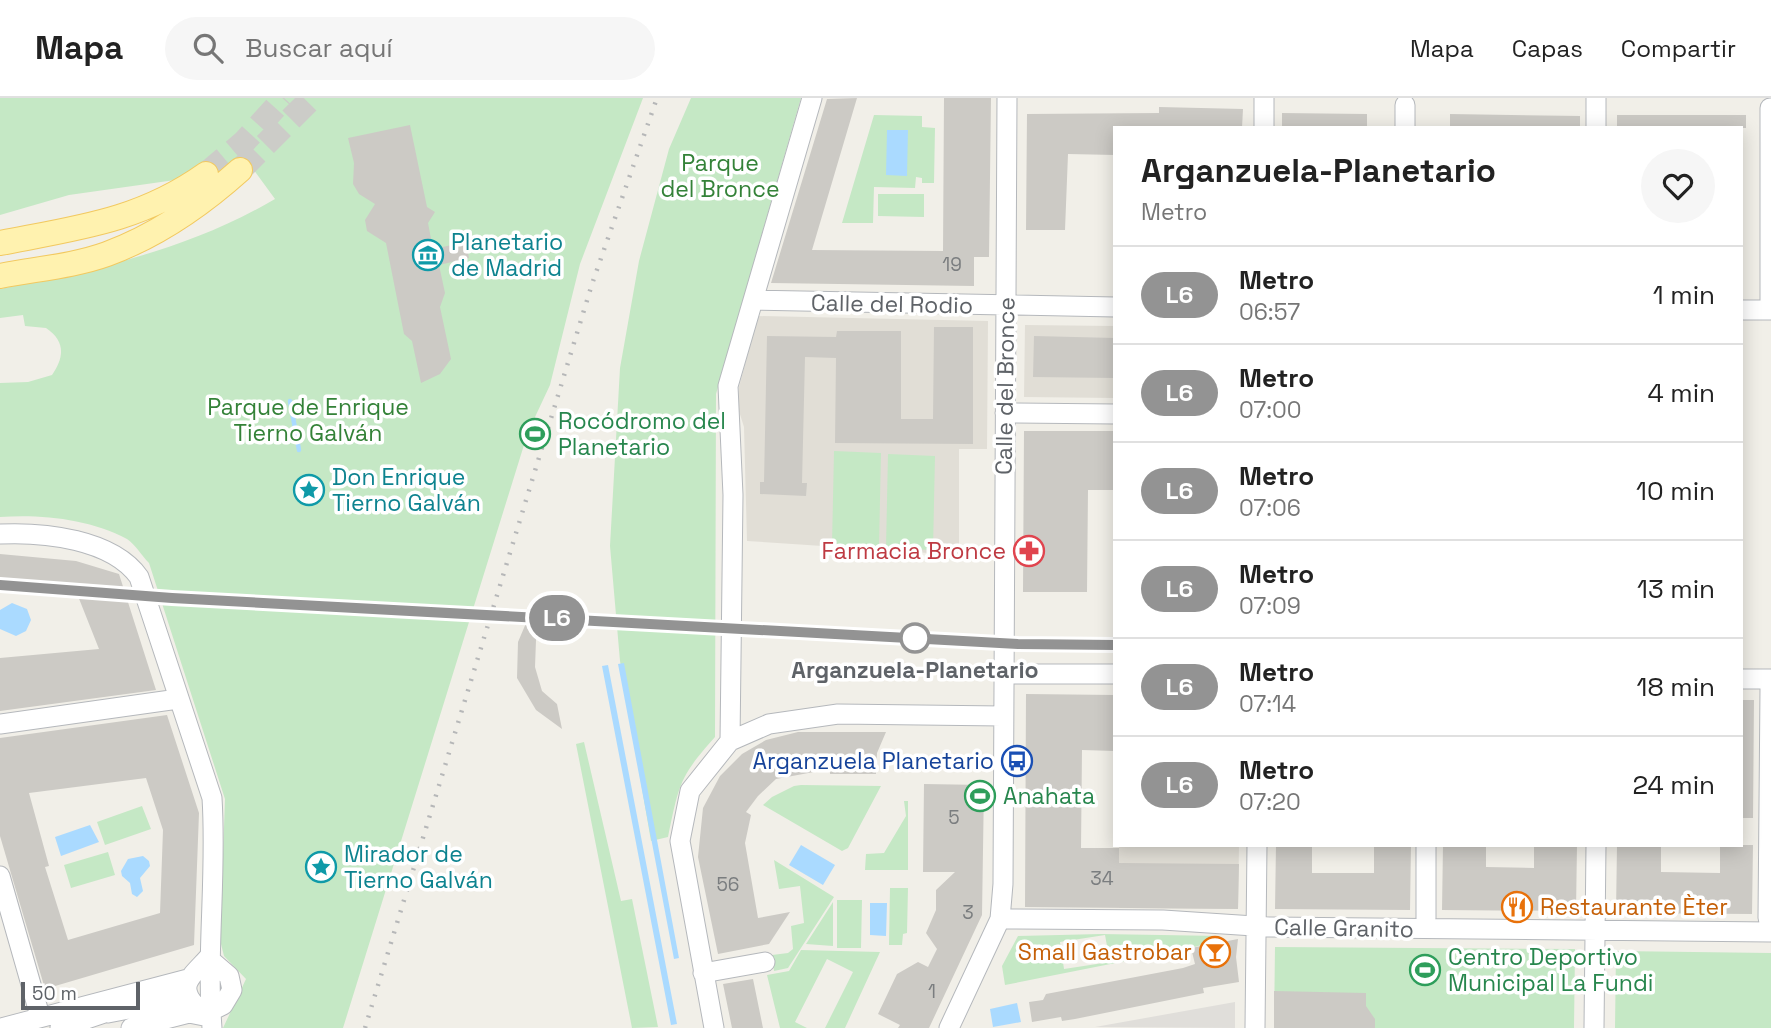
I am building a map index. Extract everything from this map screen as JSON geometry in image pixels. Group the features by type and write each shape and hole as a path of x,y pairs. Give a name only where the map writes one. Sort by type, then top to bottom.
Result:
{"main road":[{"path":"0,276 104,255 131,244 209,198 240,170"},
{"path":"0,243 142,212 179,194 206,174"}],"street":[{"path":"730,741 733,495 728,386 812,98"},
{"name":"Calle del Bronce","path":"1000,919 1007,98"},
{"path":"1264,98 1264,126"},
{"path":"1597,98 1597,126"},
{"path":"1405,105 1405,126"},
{"path":"1770,108 1770,300"},
{"name":"Calle del Rodio","path":"753,300 1113,307"},
{"path":"1743,310 1771,310"},
{"path":"1005,413 1113,414"},
{"path":"0,534 20,533 73,541 118,555 131,565 139,577 212,798 214,830 208,958 187,979 1,1028"},
{"path":"1002,674 1113,674"},
{"path":"1743,679 1771,679"},
{"path":"1770,688 1770,925"},
{"path":"0,724 178,699"},
{"path":"713,1028 680,841 690,791 730,741 769,724 838,714 1002,716"},
{"path":"1255,1028 1257,847"},
{"path":"1426,847 1426,918"},
{"path":"1594,1028 1596,847"},
{"path":"0,876 40,1016"},
{"path":"949,1028 1000,919"},
{"name":"Calle Granito","path":"1000,919 1163,920 1256,927 1595,932 1770,925"},
{"path":"131,1028 189,1013 207,1016 223,1005 232,990 229,976 208,958"},
{"path":"703,973 765,962"},
{"path":"187,979 187,995 207,1016"},
{"path":"108,1013 146,996 150,990"},
{"path":"60,1028 108,1013 175,1000 207,1016"}],"shaded area":[{"path":"758,316 988,321 987,449 959,449 959,555 747,541 744,427 738,408 739,387"},
{"path":"1025,325 1113,326 1113,398 1024,397"},
{"path":"1119,847 1239,847 1238,909 1119,908"},
{"path":"1235,1002 1235,1028 1095,1027"}],"green space":[{"name":"Parque de Enrique Tierno Galván","path":"0,98 643,98 580,264 550,385 528,432 343,1028 223,1028 246,979 224,956 220,940 225,799 149,563 127,539 81,522 32,516 0,517 0,383 28,382 52,375 59,362 61,350 57,338 46,328 25,326 23,315 0,318 0,289 107,265 175,245 242,217 275,199 253,169 69,195 0,215"},
{"name":"Parque del Bronce","path":"691,98 801,98 716,394 715,737 694,762 682,782 668,837 651,841 620,661 610,546 620,368 639,261 669,149"},
{"path":"874,115 922,116 922,127 935,128 934,183 922,183 922,178 916,177 915,188 874,187 873,223 842,223"},
{"path":"878,194 924,194 924,217 878,216"},
{"path":"834,451 881,453 879,547 832,545"},
{"path":"888,454 935,456 933,550 886,548"},
{"path":"584,742 621,901 632,899 658,1027 632,1028 576,744"},
{"path":"794,786 881,786 848,848 842,851 763,805 772,797"},
{"path":"904,801 908,801 908,870 865,870 866,854 884,853 906,816"},
{"path":"142,806 151,829 105,845 97,822"},
{"path":"108,852 115,875 71,888 64,865"},
{"path":"774,860 834,897 788,968 774,971 772,955 788,953 793,949 791,926 804,923 800,886 779,889"},
{"path":"890,888 908,888 907,933 903,934 902,945 889,945"},
{"path":"837,900 862,900 861,948 837,948"},
{"path":"833,902 833,946 806,944"},
{"path":"1101,934 1220,936 1219,940 1191,948 1005,985 1002,966 1018,936","holes":["1105,935 1110,962 1064,969 1060,942"]},
{"name":"Centro Deportivo Municipal La Fundi","path":"1275,947 1575,949 1574,1028 1274,1028"},
{"path":"801,950 880,952 845,1028 825,1028 853,972 827,959 795,1022 807,1028 780,1028 767,975 789,971"},
{"path":"1616,951 1771,953 1771,1028 1615,1028"}],"water":[{"path":"887,130 908,130 907,176 886,175"},
{"path":"12,603 27,609 31,620 26,631 16,636 0,629 0,610"},
{"path":"624,663 679,958 674,959 618,664"},
{"path":"608,665 677,1024 671,1025 602,666"},
{"path":"90,825 99,842 61,856 55,837"},
{"path":"801,845 835,865 823,885 789,865"},
{"path":"143,856 150,866 140,878 143,891 137,897 132,894 130,883 122,876 121,871 128,859"},
{"path":"870,903 887,903 886,936 870,935"},
{"path":"1017,1003 1021,1022 993,1027 990,1009"}],"building":[{"path":"857,98 812,250 943,251 944,98 991,98 989,257 974,257 974,286 771,283 827,99"},
{"path":"1159,107 1243,109 1242,126 1113,126 1113,155 1068,154 1065,230 1026,230 1027,114 1159,113"},
{"path":"1282,113 1367,114 1367,126 1282,126"},
{"path":"1450,114 1580,116 1580,126 1450,126"},
{"path":"1617,115 1746,115 1746,128 1617,126"},
{"name":"Planetario de Madrid","path":"410,125 427,207 435,212 428,223 433,249 466,242 469,258 439,265 445,293 440,307 451,359 440,374 421,383 412,341 404,334 386,243 367,231 365,220 375,204 359,194 353,184 354,163 348,138"},
{"path":"934,327 973,327 973,444 835,443 836,358 805,357 802,483 807,483 806,496 760,494 760,482 764,482 767,336 836,337 837,331 901,331 901,419 933,419"},
{"path":"1034,336 1113,338 1113,378 1033,377"},
{"path":"1024,431 1113,431 1113,490 1088,490 1087,592 1023,592"},
{"path":"0,554 76,561 119,574 156,690 0,711 0,658 99,649 74,586 55,583 55,589 0,584"},
{"path":"535,602 541,632 536,640 535,667 542,691 557,704 562,729 536,710 517,678 518,642"},
{"path":"1026,694 1113,695 1113,751 1082,750 1081,848 1119,848 1119,863 1239,864 1238,909 1025,907"},
{"path":"1743,700 1754,700 1753,818 1743,818"},
{"path":"167,715 199,813 194,945 45,989 0,836 0,738","holes":["146,778 163,830 160,913 68,940 45,867 49,866 29,793"]},
{"path":"798,732 886,732 877,753 876,774 830,774 830,769 776,779 758,796 746,812 751,815 745,843 758,918 790,912 769,944 718,954 698,857 703,808 720,776 742,754 766,740"},
{"path":"924,784 984,785 982,915 929,1028 898,1028 900,1025 878,1014 897,974 918,962 928,967 937,949 926,933 936,910 936,890 955,872 923,872"},
{"path":"1753,845 1752,914 1616,913 1617,847 1661,847 1661,872 1720,873 1720,847"},
{"path":"1276,847 1312,847 1312,873 1374,873 1374,847 1411,847 1410,910 1275,909"},
{"path":"1443,847 1486,847 1486,867 1534,868 1534,847 1577,847 1576,911 1442,910"},
{"path":"1238,939 1236,957 1239,982 1203,988 1204,993 1075,1019 1062,1021 1061,1017 1032,1022 1029,1002 1043,1000 1046,994 1183,968 1195,964 1191,948"},
{"path":"753,979 763,1028 732,1028 723,984"},
{"path":"1274,991 1366,993 1366,1006 1375,1019 1375,1028 1274,1028"}],"waterway":[{"path":"290,401 299,450"}],"tunnel":[{"path":"206,174 244,142 284,98"},
{"path":"240,170 312,98"}],"railway":[{"path":"365,1028 592,284 657,98"}],"metro line":[{"name":"L6","path":"0,585 172,598 1018,644 1113,645"}],"place":[{"name":"Planetario de Madrid","path":"428,255"},
{"name":"Rocódromo del Planetario","path":"535,434"},
{"name":"Don Enrique Tierno Galván","path":"309,490"},
{"name":"Farmacia Bronce","path":"1029,551"},
{"name":"Arganzuela-Planetario","path":"915,638"},
{"name":"Arganzuela Planetario","path":"1017,761"},
{"name":"Anahata","path":"980,796"},
{"name":"Mirador de Tierno Galván","path":"321,867"},
{"name":"Restaurante Èter","path":"1517,907"},
{"name":"Small Gastrobar","path":"1215,952"},
{"name":"Centro Deportivo Municipal La Fundi","path":"1425,970"}]}
